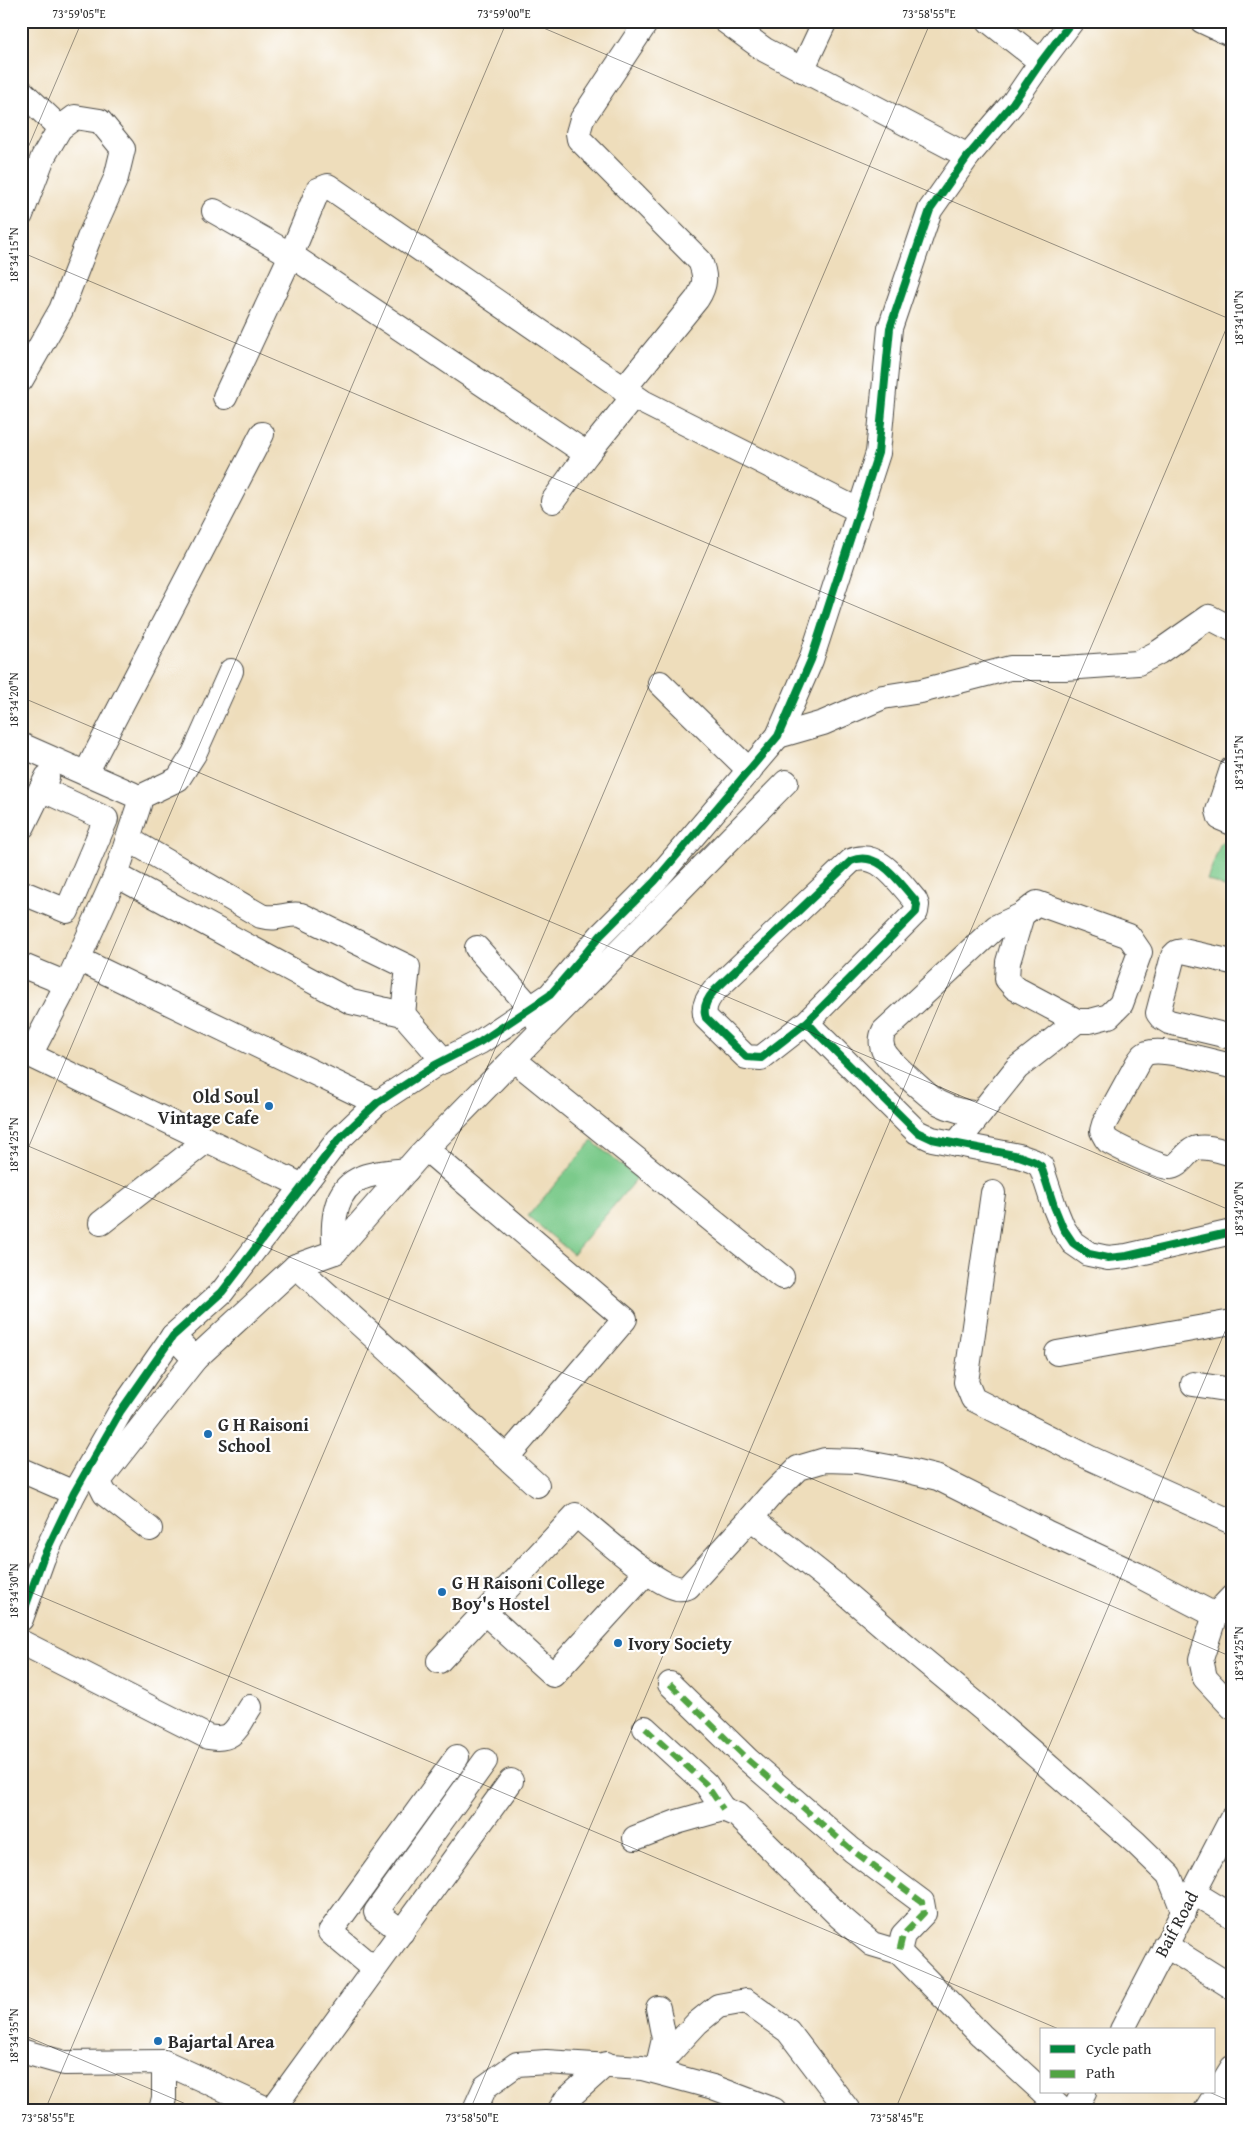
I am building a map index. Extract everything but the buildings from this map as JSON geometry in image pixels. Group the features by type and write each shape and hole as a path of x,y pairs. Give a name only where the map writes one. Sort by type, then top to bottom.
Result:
{"street":[{"path":"553,501 704,288 705,274 700,261 579,139 578,132 582,120 647,21"},
{"path":"725,21 765,50 968,156"},
{"path":"802,70 825,21"},
{"path":"989,21 1041,62"},
{"path":"21,1618 43,1558 74,1493 120,1412 173,1336 222,1292 338,1140 377,1103 444,1061 480,1042 550,995 601,935 655,881 778,736 811,660 878,453 890,328 930,210 968,156 1013,103 1072,21"},
{"path":"1202,21 1232,36"},
{"path":"21,91 60,128"},
{"path":"21,215 43,157 60,128 75,117 100,122 123,149 116,178 89,238 61,310 21,380"},
{"path":"225,397 291,255 318,190 328,186 629,393 860,511"},
{"path":"214,211 291,255 587,454"},
{"path":"86,773 262,434"},
{"path":"778,736 823,723 884,697 921,691 1010,668 1065,668 1138,663 1159,652 1209,617 1232,629"},
{"path":"21,745 138,798 178,780 194,754 231,671"},
{"path":"660,684 750,771"},
{"path":"21,826 23,826 55,759"},
{"path":"1232,769 1218,811 1220,818 1232,823"},
{"path":"150,1529 104,1494 100,1484 102,1477 195,1359 296,1266 335,1252 426,1149 786,782"},
{"path":"21,892 67,911 106,819 41,789"},
{"path":"138,798 139,805 116,875 67,984 26,1063 207,1140 302,1186"},
{"path":"128,839 261,916 278,918 292,914 301,915 408,966 403,1014"},
{"path":"861,857 870,859 883,866 915,900 916,912 807,1022 762,1058 753,1059 746,1057 706,1018 704,1012 708,998 714,991 851,861 861,857"},
{"path":"116,875 351,1002 403,1014 444,1061"},
{"path":"980,1114 957,1111 936,1102 886,1056 882,1046 884,1031 996,927 1022,915 1037,903 1129,936 1140,952 1121,1004 1109,1016 1077,1021 1015,988 1007,979 1008,962 1022,915"},
{"path":"477,948 531,1008 542,1030"},
{"path":"1232,962 1183,951 1177,952 1173,956 1158,1013 1168,1022 1232,1037"},
{"path":"78,958 377,1103"},
{"path":"21,965 67,984"},
{"path":"956,1144 1017,1068 1077,1021"},
{"path":"807,1022 917,1132 932,1139 1019,1156 1041,1166 1063,1228 1073,1243 1089,1254 1108,1258 1127,1256 1232,1232"},
{"path":"1232,1066 1160,1051 1148,1053 1137,1064 1102,1131 1106,1139 1115,1145 1160,1165 1169,1167 1175,1165 1192,1150 1198,1148 1214,1149 1232,1154"},
{"path":"513,1059 782,1277"},
{"path":"100,1223 207,1140"},
{"path":"426,1149 625,1319 507,1457"},
{"path":"335,1252 332,1230 337,1206 343,1192 361,1177 406,1170"},
{"path":"993,1193 966,1382 973,1399 1090,1458 1232,1522"},
{"path":"296,1266 538,1485"},
{"path":"1057,1354 1232,1322"},
{"path":"173,1336 195,1359"},
{"path":"1193,1384 1232,1390"},
{"path":"439,1661 576,1515 647,1572 670,1586 679,1589 688,1587 769,1497 798,1468 825,1460 857,1461 938,1478 1216,1615"},
{"path":"21,1470 74,1493"},
{"path":"751,1518 839,1588 1136,1843 1169,1875 1189,1903 1232,1916"},
{"path":"484,1612 553,1675 647,1572"},
{"path":"1232,1597 1216,1615 1201,1659 1204,1678 1232,1707"},
{"path":"21,1642 208,1737 221,1739 232,1735 250,1707"},
{"path":"670,1684 748,1760 852,1850 922,1902 924,1913 902,1935 900,1952"},
{"path":"645,1728 706,1784 722,1809 737,1816 839,1916 872,1944 900,1952 981,2036 1040,2090"},
{"path":"374,1969 330,1932 457,1757"},
{"path":"402,1932 376,1912 485,1761"},
{"path":"21,2050 64,2063 164,2062 271,2110 512,1781"},
{"path":"635,1838 677,1822 722,1809"},
{"name":"Baif Road","path":"1123,2028 1231,1819"},
{"path":"1165,1945 1232,1987"},
{"path":"658,2008 664,2039 658,2065 697,2023 718,2006 746,2001 788,2031 848,2110"},
{"path":"160,2110 164,2098 164,2062"},
{"path":"476,2107 485,2087 517,2064 546,2062 606,2064 642,2068 713,2087 774,2110"},
{"path":"560,2110 566,2100 606,2064"},
{"path":"1216,2094 1232,2068"},
{"path":"1044,2094 1062,2110"},
{"path":"1074,2110 1083,2094"},
{"path":"1206,2110 1216,2094"}],"green space":[{"path":"1221,842 1232,846 1232,890 1207,880"},
{"path":"592,1141 637,1178 573,1254 528,1216"}],"marked path":[{"path":"670,1684 748,1760 852,1850 922,1902 924,1913 903,1935 899,1952"},
{"path":"645,1728 706,1784 723,1809"}],"cycle path":[{"path":"21,1619 43,1558 74,1493 120,1412 173,1336 222,1292 338,1140 377,1103 435,1065 480,1042 550,995 601,935 655,881 778,736 811,660 878,453 890,328 930,210 968,156 1013,103 1072,21"},
{"path":"807,1022 761,1058 746,1057 706,1018 705,1007 707,1000 714,991 851,861 861,858 879,863 895,877 915,900 917,905 916,912 807,1022 816,1032 917,1132 932,1139 1019,1156 1041,1166 1063,1228 1073,1243 1089,1254 1108,1258 1127,1256 1232,1232"}],"place":[{"name":"Old Soul Vintage Cafe","path":"269,1106"},
{"name":"G H Raisoni School","path":"208,1434"},
{"name":"G H Raisoni College Boy's Hostel","path":"442,1592"},
{"name":"Ivory Society","path":"618,1643"},
{"name":"Bajartal Area","path":"158,2041"}]}
